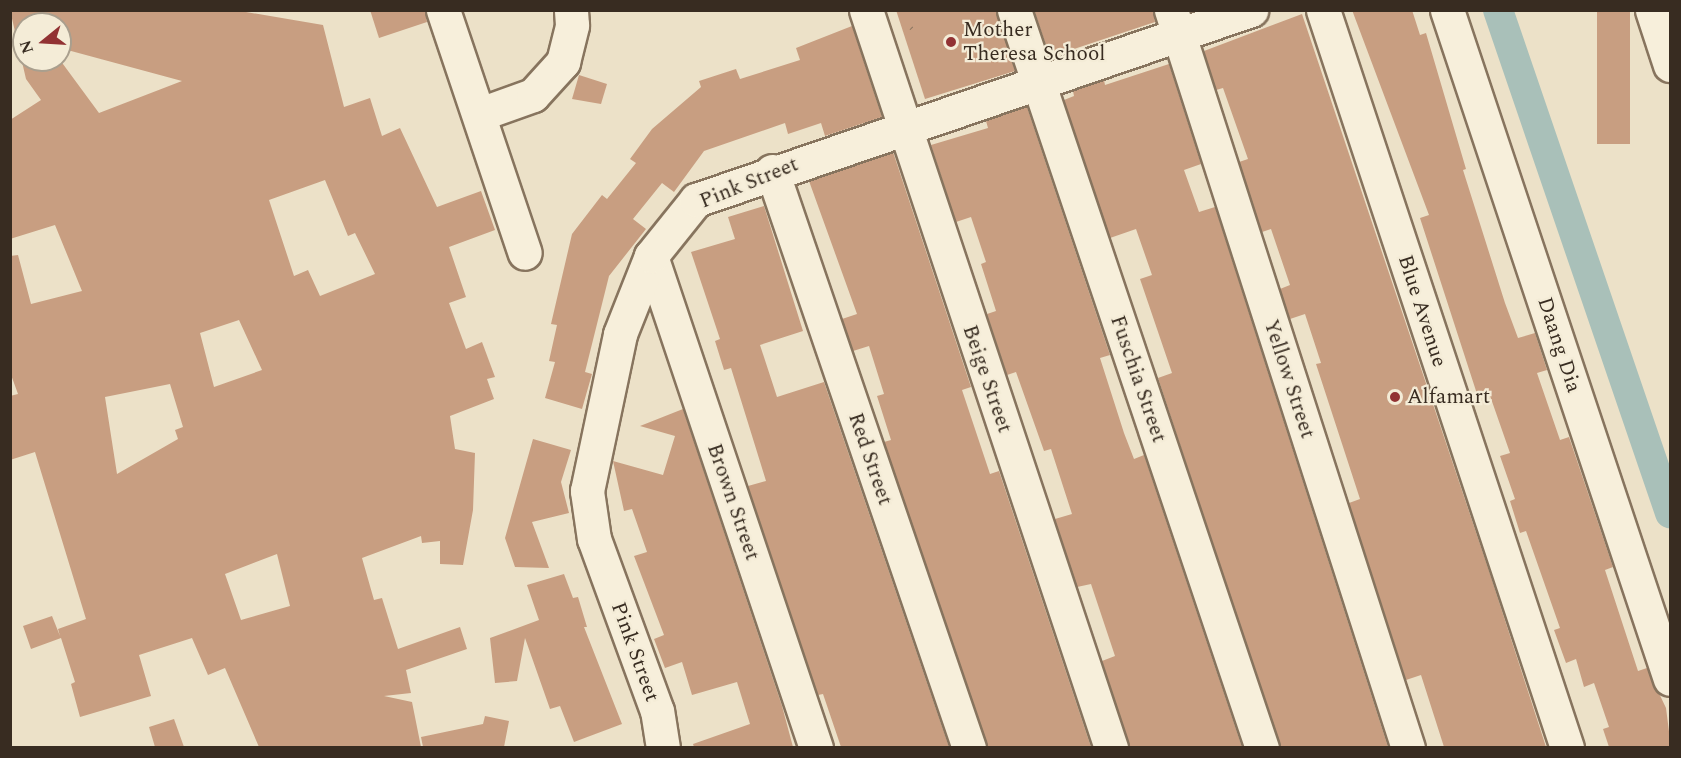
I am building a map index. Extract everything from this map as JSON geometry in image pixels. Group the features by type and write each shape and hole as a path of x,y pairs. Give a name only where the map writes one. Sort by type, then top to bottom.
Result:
{"street":[{"path":"443,10 480,114 525,253"},
{"path":"480,114 534,95 562,62 572,25 572,10"},
{"name":"Beige Street","path":"866,10 903,128 1111,747"},
{"name":"Fuschia Street","path":"1014,10 1262,747"},
{"name":"Pink Street","path":"663,747 657,711 594,539 586,491 620,334 651,256 696,200 772,171 1038,83 1175,23 1251,10"},
{"name":"Blue Avenue","path":"1323,10 1567,747"},
{"name":"Daang Dia","path":"1447,10 1671,679"},
{"path":"1652,10 1671,65"},
{"name":"Yellow Street","path":"1175,23 1408,747"},
{"name":"Red Street","path":"772,171 969,747"},
{"name":"Brown Street","path":"651,256 816,747"}],"building":[{"path":"10,10 246,12 323,25 344,107 370,98 382,136 400,128 437,207 481,191 495,230 449,247 466,297 449,303 466,349 482,342 495,377 487,379 494,399 450,416 455,449 475,453 473,510 463,565 440,564 440,541 422,543 421,536 362,558 374,600 382,598 398,649 460,627 467,649 406,670 411,693 384,696 412,702 421,747 259,747 225,668 208,675 192,638 139,655 151,696 80,717 71,684 75,682 61,638 31,649 23,626 52,616 60,636 58,629 86,619 35,452 10,460 10,396 18,394 10,372 10,256 18,255 31,304 82,291 55,225 10,239 10,120 41,100 26,79 24,72 69,72 99,113 182,81 72,51 72,12 12,12 12,19","holes":["325,180 348,236 355,233 375,274 320,296 308,270 294,276 269,200","239,320 262,370 214,387 200,333","170,384 183,427 175,430 178,439 117,474 105,397","277,554 290,606 241,620 225,574"]},
{"path":"370,10 425,10 427,22 379,38"},
{"name":"Mother Theresa School","path":"896,10 996,10 1015,71 925,99"},
{"path":"1034,10 1153,10 1155,22 1050,57"},
{"path":"1352,10 1412,10 1420,35 1426,33 1466,169 1463,170 1505,303 1518,338 1535,333 1547,370 1537,373 1560,440 1569,437 1613,567 1605,570 1638,671 1647,668 1666,708 1671,747 1609,747 1603,729 1609,727 1594,683 1584,687 1576,659 1566,663 1554,630 1560,628 1526,531 1520,533 1510,501 1515,499 1500,456 1510,453 1488,390 1477,394 1420,218 1429,215"},
{"path":"1597,10 1630,10 1630,144 1597,144"},
{"path":"1302,14 1546,747 1444,747 1421,675 1406,680 1349,503 1360,499 1316,364 1321,363 1305,314 1290,319 1280,289 1290,285 1271,229 1262,232 1239,162 1248,159 1223,88 1216,90 1204,51"},
{"path":"852,26 882,117 825,136 821,123 788,134 785,123 704,151 674,192 662,183 633,219 646,229 609,276 585,372 592,374 582,409 545,398 555,362 549,361 557,325 551,324 572,234 602,195 607,199 636,163 630,159 652,129 701,87 699,81 736,69 740,79 800,60 796,48"},
{"path":"1169,64 1201,164 1184,170 1199,212 1215,207 1388,747 1280,747 1158,378 1172,373 1140,279 1152,275 1136,229 1110,238 1064,100 1074,96 1073,91 1104,80 1105,85"},
{"path":"579,75 607,84 601,104 572,99"},
{"path":"1027,107 1110,355 1100,358 1124,433 1134,459 1144,455 1242,747 1129,747 1102,661 1115,656 1091,584 1077,587 1055,519 1072,514 1051,449 1044,451 1016,372 1007,375 987,314 996,311 981,264 986,262 971,217 956,222 931,145 988,128 986,121"},
{"path":"893,152 971,387 962,390 990,474 999,471 1091,747 987,747 884,442 891,440 877,396 884,394 869,346 853,351 842,319 857,314 809,181"},
{"path":"764,206 803,331 760,345 777,397 824,382 949,747 841,747 823,694 818,695 748,486 766,481 731,368 724,370 715,341 720,339 691,252 735,239 728,217"},
{"path":"683,409 782,706 793,747 694,747 693,744 750,724 737,682 692,695 682,662 665,668 654,639 664,635 634,556 647,552 632,509 624,511 613,461 663,475 675,436 640,426"},
{"path":"533,439 571,450 561,482 569,513 532,522 549,568 515,567 505,538"},
{"path":"564,574 573,598 578,597 587,627 584,627 622,724 574,742 560,706 550,709 525,638 517,681 495,683 490,638 539,620 527,585"},
{"path":"485,716 509,721 504,747 423,747 421,737 483,724"},
{"path":"174,719 184,747 155,747 149,727"}],"waterway":[{"path":"1498,10 1670,513"}],"place":[{"name":"Mother Theresa School","path":"951,42"},
{"name":"Alfamart","path":"1395,397"}]}
